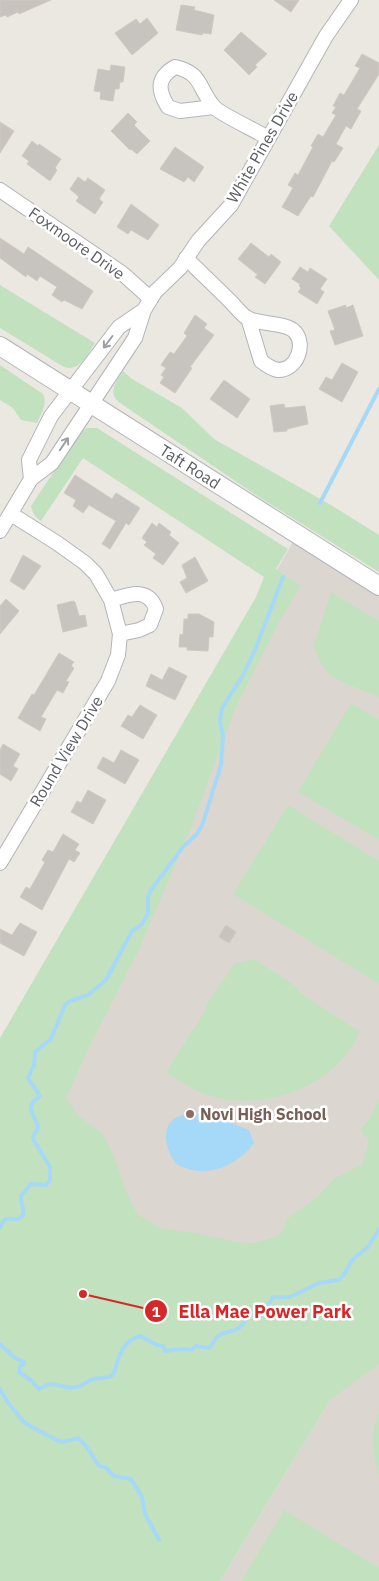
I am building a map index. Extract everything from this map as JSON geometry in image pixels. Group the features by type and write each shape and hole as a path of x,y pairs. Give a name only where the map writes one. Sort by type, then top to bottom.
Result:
{"street":[{"name":"White Pines Drive","path":"0,531 31,479 52,463 135,338 155,292 180,268 198,241 231,205 326,36 352,0"},
{"path":"214,107 268,138"},
{"name":"Foxmoore Drive","path":"0,190 122,273 148,305"},
{"path":"186,258 248,318"},
{"name":"White Pines Drive","path":"31,479 29,460 50,416 119,327 148,305"},
{"name":"Taft Road","path":"0,346 379,586"},
{"name":"Round View Drive","path":"0,863 108,681 118,655 120,634 111,600 96,574 85,563 38,530 11,514"},
{"path":"111,600 139,594 152,601 156,609 150,625 139,630 120,634"}],"shaded area":[{"name":"Novi High School","path":"296,537 379,590 379,1581 220,1581 330,1400 0,1188 0,1040"}],"green space":[{"path":"379,145 379,280 329,226"},
{"path":"0,285 95,343 79,365 70,368 64,367 0,328"},
{"path":"0,365 43,394 45,401 37,423 21,420 13,408 0,400"},
{"path":"123,371 132,379 182,408 214,439 331,505 379,535 379,572 259,497 120,403 113,391"},
{"path":"87,428 97,428 288,549 276,569 301,586 280,620 235,709 191,828 137,954 92,1041 66,1098 77,1114 103,1135 113,1153 126,1191 137,1214 162,1229 189,1232 242,1243 255,1243 272,1238 282,1232 287,1219 316,1198 334,1179 363,1164 369,1140 360,1130 370,1118 379,1099 379,1364 330,1400 220,1581 0,1581 0,1038 256,597 264,577 83,458 41,521 37,518 31,506 80,432"},
{"path":"331,592 379,621 379,697 344,683 330,675 321,664 314,646"},
{"path":"351,703 379,720 379,840 298,792"},
{"path":"288,805 379,861 379,984 233,894"},
{"path":"254,959 297,987 299,992 360,1032 350,1050 335,1067 301,1089 282,1096 262,1100 241,1101 202,1093 166,1072 206,1010 206,1005 235,963"},
{"path":"379,1413 379,1475 374,1459 373,1436"},
{"path":"284,1510 379,1568 379,1581 241,1581"}],"water":[{"path":"192,1113 223,1120 249,1130 254,1143 234,1162 216,1169 198,1171 179,1166 170,1154 166,1133 171,1121 179,1116"}],"building":[{"path":"0,0 51,0 19,14 18,12 7,17 6,15 0,17"},
{"path":"274,0 299,0 291,12"},
{"path":"181,5 195,7 194,10 214,15 211,34 203,33 202,35 176,30"},
{"path":"147,18 158,33 132,55 115,33 136,19 140,24"},
{"path":"241,32 267,54 255,65 257,67 249,75 224,50"},
{"path":"362,54 379,63 379,74 357,109 361,111 351,129 346,126 336,144 343,148 334,162 332,161 313,197 311,196 298,216 282,207 293,188 288,185 295,173 298,175 318,134 323,137 336,115 332,113 336,107 333,106 340,93 344,95 360,68 355,66"},
{"path":"111,65 125,67 123,82 120,82 119,89 115,89 113,101 100,99 101,92 94,91 98,69 110,71"},
{"path":"128,113 137,122 134,125 150,141 137,154 130,150 111,131"},
{"path":"0,122 14,131 0,153"},
{"path":"32,141 61,159 50,181 27,164 29,161 22,156"},
{"path":"175,147 204,167 194,182 188,177 184,182 160,169"},
{"path":"78,177 85,182 88,178 105,190 99,199 103,202 95,214 76,201 79,197 70,189"},
{"path":"131,204 159,225 148,240 131,230 128,234 117,227"},
{"path":"0,238 24,254 28,247 93,291 82,309 64,300 62,302 52,295 57,287 40,276 37,281 27,274 26,277 0,258"},
{"path":"251,243 269,257 271,254 281,262 265,284 255,277 258,275 238,259"},
{"path":"300,267 308,272 310,268 327,279 320,289 324,292 317,304 298,292 301,288 300,284 292,279"},
{"path":"346,305 346,308 353,305 363,336 335,345 330,331 335,330 328,311"},
{"path":"195,315 207,324 204,328 214,335 190,367 192,368 175,393 160,383 164,377 161,375 166,368 161,365 170,352 174,354 187,336 184,333"},
{"path":"342,363 358,372 342,402 319,389 326,377 332,380"},
{"path":"224,380 250,399 237,418 210,399"},
{"path":"284,404 285,408 305,406 308,424 287,429 287,431 274,432 270,406"},
{"path":"75,475 112,499 116,493 140,508 129,525 126,523 110,549 102,544 116,521 89,505 83,513 73,506 76,500 64,493"},
{"path":"152,523 157,527 159,523 171,532 169,535 179,543 163,565 153,558 156,554 144,545 147,542 142,538"},
{"path":"23,555 41,566 24,590 10,581"},
{"path":"195,557 208,581 186,593 180,582 187,578 182,565"},
{"path":"6,599 19,611 0,634 0,606"},
{"path":"73,601 79,616 85,615 87,626 63,632 57,605"},
{"path":"188,614 199,614 214,622 213,637 209,637 208,651 187,650 187,647 179,647 180,634 183,635 184,619 188,619"},
{"path":"59,653 74,662 71,666 74,668 66,681 69,682 63,693 57,690 41,717 46,719 40,731 18,718"},
{"path":"169,667 187,676 175,700 146,686 151,674 162,680"},
{"path":"140,705 157,715 143,739 121,726 128,715 132,717"},
{"path":"3,744 20,754 13,766 18,769 11,781 0,774 0,750"},
{"path":"121,750 139,760 125,784 97,768 103,757 114,763"},
{"path":"88,790 106,800 93,824 71,812 77,801 81,803"},
{"path":"63,834 79,844 75,850 80,853 74,862 69,859 42,910 20,897 26,887 30,889 45,862 42,860 48,850 53,852"},
{"path":"20,923 37,932 24,956 0,943 0,929 12,935"},
{"path":"226,925 236,932 229,943 219,937"}],"waterway":[{"path":"320,503 379,389"},
{"path":"0,1228 5,1219 19,1219 22,1216 21,1196 31,1184 46,1185 50,1180 50,1167 33,1139 38,1125 31,1108 34,1100 40,1096 28,1078 34,1065 35,1052 51,1039 65,1005 70,1001 88,995 106,980 132,931 142,924 148,913 148,897 151,890 183,847 196,835 202,826 221,765 223,736 220,721 222,708 243,675 255,650 283,577"},
{"path":"0,1344 15,1358 24,1362 20,1366 19,1372 32,1381 39,1389 50,1384 76,1387 93,1379 109,1377 115,1370 125,1345 140,1336 163,1346 165,1351 191,1350 196,1346 209,1348 218,1336 241,1326 251,1313 265,1310 273,1297 290,1297 319,1283 338,1280 343,1276 353,1259 368,1247 379,1229"},
{"path":"0,1389 9,1404 24,1422 56,1440 63,1442 78,1438 87,1447 98,1465 106,1468 114,1476 131,1479 142,1497 145,1514 159,1540"}],"place":[{"name":"Novi High School","path":"190,1114"},
{"name":"Ella Mae Power Park","path":"83,1294"}]}
